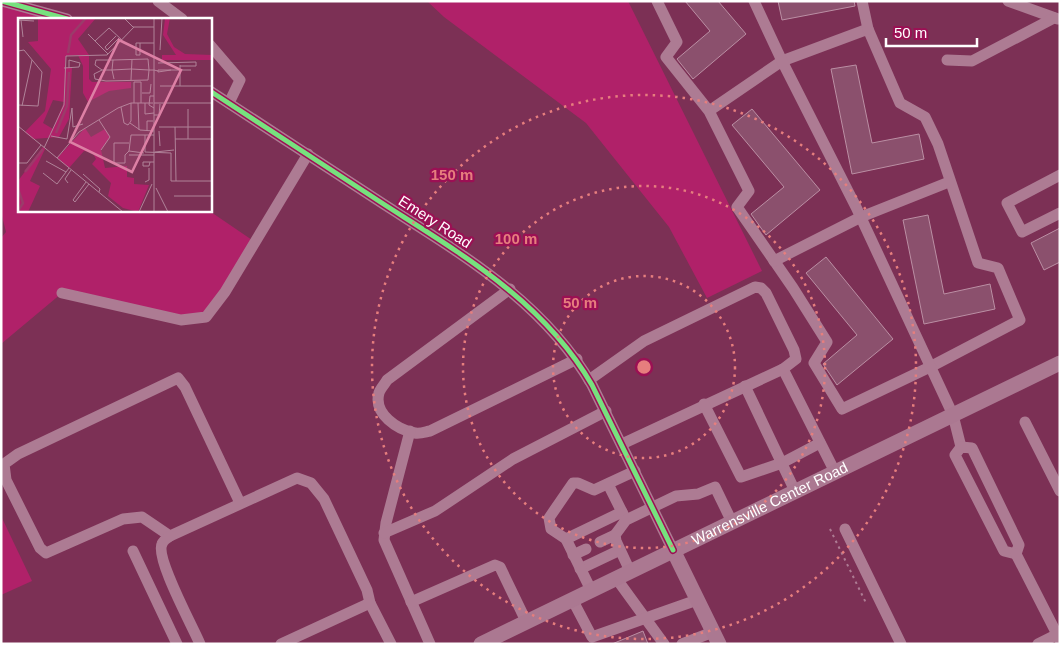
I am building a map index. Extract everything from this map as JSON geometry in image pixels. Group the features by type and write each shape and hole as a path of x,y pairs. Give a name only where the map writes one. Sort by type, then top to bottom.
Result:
{"main road":[{"name":"Warrensville Center Road","path":"484,643 1060,363"},
{"name":"Emery Road","path":"673,550 716,638"}],"street":[{"path":"2,1 65,18"},
{"path":"158,1 181,18"},
{"path":"657,1 677,42 666,57 709,111 749,191 737,207 827,342 814,363 842,409 930,367 1020,320 998,268 978,263 949,182 938,144 925,117 900,103 868,29 862,1"},
{"path":"754,1 782,61 861,217 952,415 961,447"},
{"path":"1008,1 1057,18"},
{"path":"947,60 972,61 1057,18"},
{"path":"709,111 782,61 868,29"},
{"path":"211,46 240,80 229,103"},
{"name":"Emery Road","path":"211,92 483,268 510,289 552,329 577,359 606,411 673,550"},
{"path":"62,293 181,320 206,317 225,292 308,154"},
{"path":"1060,175 1007,203 1022,232 1060,213"},
{"path":"774,261 861,217 949,182"},
{"path":"589,380 644,341 755,287 761,288 766,293 794,350 796,359 783,368 622,444"},
{"path":"510,289 387,380 379,394 380,409 384,416 410,431 417,433 430,431 577,359"},
{"path":"783,368 835,472"},
{"path":"170,536 142,517 123,519 46,553 40,548 6,480 4,464 18,454 178,378 185,387 240,503"},
{"path":"745,386 795,491"},
{"path":"704,404 741,477 782,463 820,443"},
{"path":"384,533 436,510 513,460 606,411"},
{"path":"1025,422 1060,491"},
{"path":"410,431 384,533 384,540 430,644"},
{"path":"961,447 955,454 1004,551 1016,554"},
{"path":"961,447 972,448 1019,545 1016,554 1059,636 1038,644"},
{"path":"590,590 566,539 551,529 549,518 570,487 578,483 594,490 634,471"},
{"path":"200,644 166,572 160,550 162,543 170,536 297,478 311,483 324,499 391,644"},
{"path":"608,484 624,516"},
{"path":"566,539 652,507 676,496 698,494 715,487 732,522"},
{"path":"600,542 615,535 624,516"},
{"path":"845,529 901,644"},
{"path":"615,535 630,571"},
{"path":"573,555 586,548"},
{"path":"580,569 620,550"},
{"path":"134,551 177,644"},
{"path":"411,602 496,565 500,567 526,621"},
{"path":"616,578 664,644"},
{"path":"572,599 592,637 644,617 697,600"},
{"path":"281,644 370,602"},
{"path":"682,644 716,638"}],"path":[{"path":"830,529 866,603"}],"shaded area":[{"path":"1,1 63,18 18,18 18,211 209,211 255,242 206,317 181,320 62,293 1,344 1,238 6,232 1,212"},
{"path":"427,1 628,1 762,271 707,298 669,227 586,123 444,17"},
{"path":"1,516 32,581 1,595"}],"building":[{"path":"685,1 718,1 746,34 693,79 677,59 710,31"},
{"path":"778,1 854,1 855,6 782,20"},
{"path":"856,65 872,143 919,134 924,159 852,174 831,69"},
{"path":"752,109 820,190 766,235 751,214 784,187 732,125"},
{"path":"928,215 944,294 990,284 995,309 924,324 903,220"},
{"path":"1060,228 1060,262 1044,270 1031,243"},
{"path":"826,257 893,339 837,385 823,364 857,335 806,273"},
{"path":"643,631 648,644 612,644"}],"cycle path":[{"path":"2,1 63,18"},
{"path":"211,92 472,262 526,305 573,355 592,385 673,550"}]}
